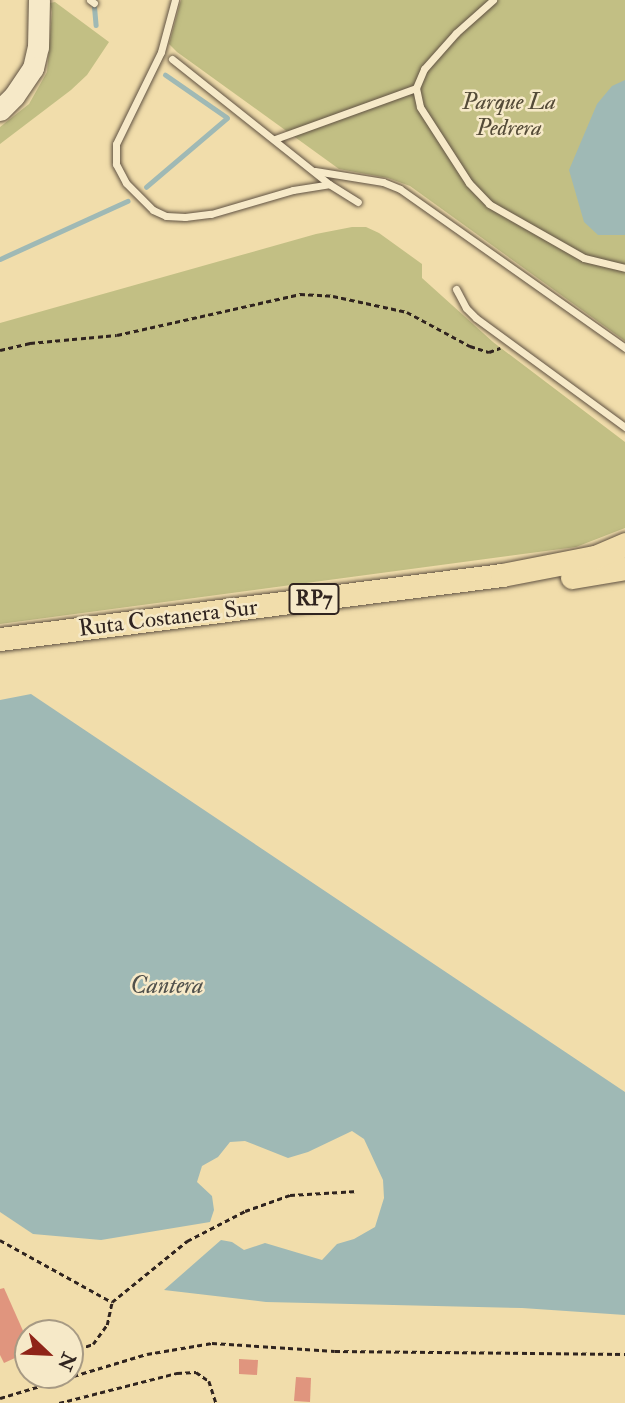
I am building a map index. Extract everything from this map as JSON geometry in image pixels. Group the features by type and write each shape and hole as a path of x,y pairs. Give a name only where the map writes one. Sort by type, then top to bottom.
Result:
{"main road":[{"name":"Ruta Costanera Sur","path":"0,639 502,575 583,560 625,544"},
{"name":"Ruta Costanera Sur","path":"0,653 508,588 625,568"}],"street":[{"path":"0,110 14,96 33,68 38,47 39,0"}],"lane":[{"path":"175,0 161,52 116,145 116,164 126,183 153,210 166,216 185,217 211,214 293,190 329,184"},
{"path":"492,0 456,33 424,69 416,88 420,107 469,184 489,204 584,258 625,268"},
{"path":"172,59 329,184 358,202"},
{"path":"275,139 416,88"},
{"path":"315,171 373,180 400,189 625,348"},
{"path":"456,289 466,308 476,318 625,427"}],"path":[{"path":"0,350 30,343 117,335 300,294 333,296 408,312 489,352 511,344"},
{"path":"84,1347 93,1343 107,1325 112,1302 187,1241 245,1212 290,1195 358,1191"},
{"path":"0,1240 112,1302"},
{"path":"0,1398 147,1354 212,1343 335,1351 625,1354"},
{"path":"59,1403 177,1373 196,1371 209,1381 216,1403"}],"green space":[{"name":"Parque La Pedrera","path":"181,0 625,0 625,341 410,186 388,178 339,169 177,52 169,44"},
{"path":"55,2 109,42 87,75 71,90 0,144 0,127 29,104 47,72 52,12 50,3"},
{"path":"366,227 379,233 422,264 422,278 493,342 625,442 625,528 576,547 0,624 0,323 316,234"}],"water":[{"path":"625,80 625,235 598,235 584,222 569,170 597,104 612,86"},
{"name":"Cantera","path":"31,694 625,1092 625,1315 522,1308 266,1302 164,1290 221,1240 232,1242 244,1250 265,1243 322,1260 337,1244 354,1239 375,1227 384,1198 383,1180 364,1139 352,1131 308,1152 288,1158 245,1141 230,1142 218,1157 202,1166 197,1182 212,1196 214,1210 210,1222 101,1240 33,1234 0,1212 0,700"}],"building":[{"path":"4,1288 18,1319 14,1319 14,1358 4,1363 0,1355 0,1289"},
{"path":"239,1359 258,1360 257,1375 239,1374"},
{"path":"296,1377 311,1378 310,1402 294,1401"}],"waterway":[{"path":"94,1 96,25"},
{"path":"146,187 227,118 165,75"},
{"path":"0,259 127,201"}]}
